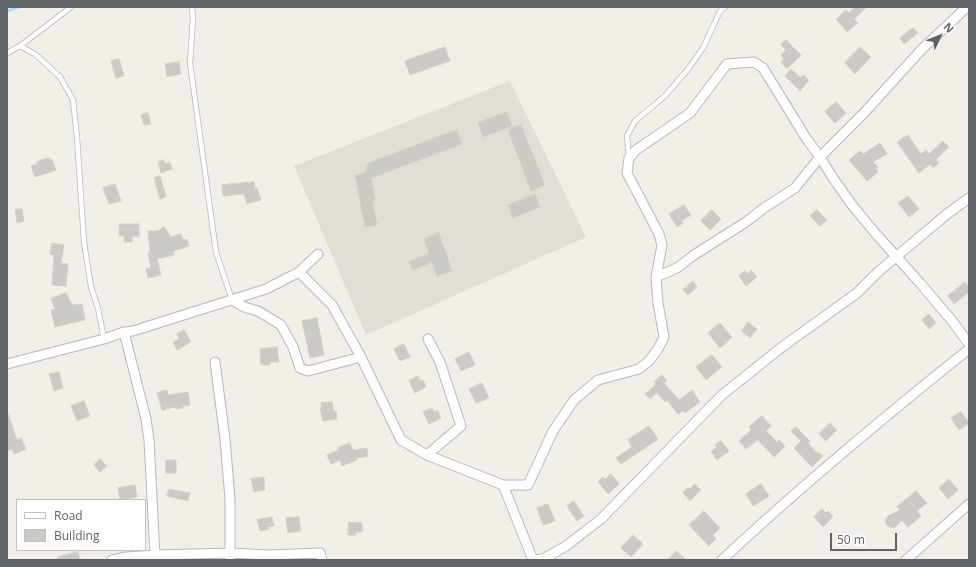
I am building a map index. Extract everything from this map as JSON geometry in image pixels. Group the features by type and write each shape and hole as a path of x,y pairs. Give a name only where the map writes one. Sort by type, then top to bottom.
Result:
{"street":[{"path":"656,277 677,268 795,188 820,157 864,113 922,49 967,7"},
{"path":"299,272 332,305 361,357 400,440 426,455 503,485 528,485 553,431 574,400 598,380 639,368 649,361 658,349 664,337 658,303 656,277 662,245 659,234 627,173 629,158 636,150 690,113 727,64 754,62 763,68 806,138 852,205 948,316 969,344"},
{"path":"536,560 545,558 566,546 601,519 722,395 857,292 878,272 947,214 969,198"},
{"path":"7,364 124,332 133,331 266,289 299,272 318,254"},
{"path":"232,300 244,307 258,311 281,325 293,347 300,368 308,370 361,357"},
{"path":"124,332 146,419 149,440 155,555"},
{"path":"426,455 461,426 440,362 428,339"},
{"path":"722,560 759,525 838,456 969,349"},
{"path":"215,362 225,439 230,498 231,556"},
{"path":"503,485 532,560"},
{"path":"906,560 969,504"},
{"path":"112,560 126,557 155,555 231,556 320,553 322,560"}],"lane":[{"path":"7,52 20,46 71,7"},
{"path":"192,7 193,19 190,63 216,252 232,300"},
{"path":"629,158 626,136 632,126 665,96 689,68 703,48 720,11 725,7"},
{"path":"20,46 35,54 60,77 73,100 84,242 91,287 98,308 104,338"}],"shaded area":[{"path":"510,81 586,237 366,335 294,166"}],"building":[{"path":"855,7 867,7 854,19 858,23 847,32 836,19 846,10 849,13"},
{"path":"913,28 918,33 904,44 900,38"},
{"path":"786,40 801,55 787,69 781,63 784,59 781,55 786,50 781,45"},
{"path":"445,47 450,61 410,75 405,61"},
{"path":"860,47 871,57 855,74 845,63"},
{"path":"119,59 124,76 116,78 111,61"},
{"path":"179,62 181,74 167,77 165,64"},
{"path":"791,69 801,78 803,75 809,80 800,91 785,76"},
{"path":"836,102 846,113 835,123 825,112"},
{"path":"507,112 512,126 483,137 478,123"},
{"path":"148,113 151,124 144,125 141,115"},
{"path":"521,125 545,185 531,191 508,130"},
{"path":"457,130 462,144 371,178 375,200 372,200 377,225 365,227 355,175 366,173 366,167 369,163"},
{"path":"908,135 921,154 926,150 929,154 943,141 949,147 936,159 939,163 933,168 930,164 919,173 897,142"},
{"path":"880,143 887,154 873,162 878,167 876,169 878,172 867,181 849,160 860,151 863,154"},
{"path":"49,158 50,160 52,159 56,170 35,177 31,166 38,164 37,162"},
{"path":"164,160 165,164 170,162 172,169 161,173 158,162"},
{"path":"160,176 166,197 160,199 154,178"},
{"path":"254,182 255,189 257,188 261,200 247,204 244,194 223,196 222,185"},
{"path":"115,184 121,201 109,204 103,188"},
{"path":"535,194 540,207 513,218 508,205"},
{"path":"908,196 919,209 909,217 898,203"},
{"path":"684,205 691,215 681,221 683,223 677,227 669,214"},
{"path":"22,209 24,221 17,223 15,210"},
{"path":"712,210 721,219 710,230 701,221"},
{"path":"817,210 827,220 820,226 810,216"},
{"path":"120,224 139,224 139,237 133,236 132,242 124,242 124,236 119,236"},
{"path":"164,227 171,237 181,234 183,240 187,239 189,246 173,251 174,255 157,259 161,275 148,278 146,269 151,268 148,253 150,253 148,231 158,231"},
{"path":"439,233 452,271 437,276 432,262 413,270 409,262 429,253 424,239"},
{"path":"52,243 64,245 61,263 68,264 66,286 52,285 54,255 50,254"},
{"path":"751,270 757,277 746,286 739,276 745,271 747,274"},
{"path":"693,281 697,287 688,295 683,290"},
{"path":"965,282 969,287 969,292 954,304 948,296"},
{"path":"66,293 72,305 82,304 85,320 55,327 51,310 55,309 51,299"},
{"path":"929,314 936,323 929,329 922,320"},
{"path":"317,318 324,355 310,358 302,321"},
{"path":"748,322 757,329 750,338 742,331"},
{"path":"720,323 732,337 720,348 708,333"},
{"path":"184,330 191,342 177,350 173,342 179,339 177,334"},
{"path":"404,344 410,357 400,361 394,349"},
{"path":"277,347 279,362 270,362 270,365 261,365 260,349"},
{"path":"469,352 475,365 461,371 455,359"},
{"path":"712,355 722,367 706,380 696,367"},
{"path":"59,372 63,388 54,391 49,374"},
{"path":"662,375 667,381 664,383 679,400 692,390 700,402 685,413 683,411 678,414 667,400 665,402 657,393 650,399 645,394 656,384 654,382"},
{"path":"418,376 420,381 423,380 426,387 415,393 409,381"},
{"path":"482,383 489,398 476,403 469,389"},
{"path":"167,390 168,395 188,392 190,405 183,406 183,408 176,409 175,407 162,410 157,393"},
{"path":"84,401 90,416 77,421 71,406"},
{"path":"332,402 334,412 336,411 337,419 323,421 320,408 322,408 321,403"},
{"path":"432,408 435,412 438,411 441,418 429,424 423,412"},
{"path":"961,412 969,423 959,430 951,418"},
{"path":"7,414 17,440 21,438 26,449 14,454 12,449 7,451"},
{"path":"762,416 771,426 766,431 777,442 779,440 785,446 774,457 758,440 746,449 739,441 751,430 749,427"},
{"path":"830,423 837,430 826,441 819,434"},
{"path":"649,426 658,439 621,464 616,458 632,447 628,440"},
{"path":"796,427 810,441 808,443 817,453 818,452 823,456 812,467 794,448 801,441 791,431"},
{"path":"721,441 729,451 717,460 711,451 717,447 715,445"},
{"path":"350,443 353,450 367,448 368,456 356,458 357,460 342,466 340,460 331,464 327,455"},
{"path":"100,459 107,466 100,472 94,465"},
{"path":"166,460 176,460 176,473 166,473"},
{"path":"611,474 619,484 608,494 598,482 603,477 605,479"},
{"path":"263,477 265,490 254,492 251,479"},
{"path":"949,479 958,490 948,499 939,488"},
{"path":"695,484 701,490 690,501 683,493 688,487 690,489"},
{"path":"761,484 769,496 753,506 746,494"},
{"path":"135,485 137,497 120,499 118,488"},
{"path":"169,489 190,493 188,501 167,496"},
{"path":"916,491 927,503 917,511 921,516 908,527 902,520 894,528 888,526 886,524 886,518 900,510 897,507"},
{"path":"574,501 584,516 577,521 567,506"},
{"path":"548,504 555,521 543,525 537,508"},
{"path":"822,509 826,513 828,511 833,517 823,527 814,517"},
{"path":"704,511 720,528 713,535 716,539 709,546 689,525"},
{"path":"272,517 274,526 260,531 257,520"},
{"path":"299,517 301,531 288,533 286,518"},
{"path":"349,522 362,523 362,532 356,532 356,535 348,535"},
{"path":"633,535 643,544 631,557 621,548"},
{"path":"677,551 686,560 667,560"},
{"path":"78,552 80,560 58,560 58,557"}],"waterway":[{"path":"7,11 20,7"}]}
